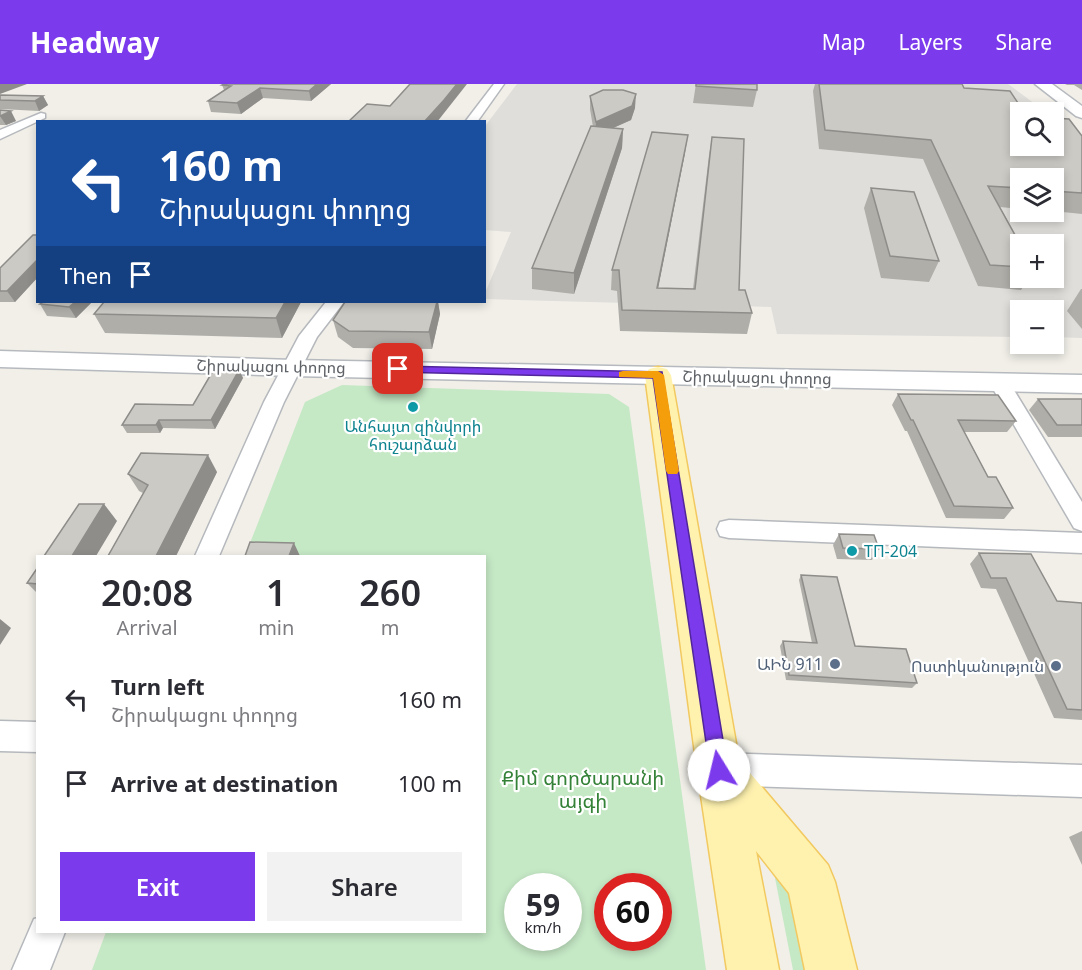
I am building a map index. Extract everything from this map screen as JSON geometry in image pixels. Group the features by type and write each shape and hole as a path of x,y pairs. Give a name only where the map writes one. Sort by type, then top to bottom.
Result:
{"main road":[{"path":"658,375 719,770 753,970"},
{"path":"719,770 811,882 831,970"}],"street":[{"path":"472,120 499,84"},
{"path":"1042,84 1082,113"},
{"path":"0,135 41,116 16,114"},
{"path":"207,555 274,402 308,336 334,303"},
{"name":"Շիրակացու փողոց","path":"0,359 293,368 1082,384"},
{"path":"999,382 1082,522"},
{"path":"729,529 1082,543"},
{"path":"0,736 36,737"},
{"path":"719,770 794,770 1082,780"},
{"path":"31,970 47,933"}],"shaded area":[{"path":"517,84 1008,84 1032,102 1010,102 1010,156 1064,156 1064,126 1082,140 1082,338 1064,337 1064,300 1010,300 1010,337 777,334 771,307 486,299 486,291 511,232 486,230 486,125"}],"green space":[{"name":"Քիմ գործարանի այգի","path":"342,385 609,394 629,407 706,970 92,970 106,933 486,933 486,555 245,555 305,402"},
{"path":"777,875 786,876 809,970 793,970 775,878"}],"building":[{"path":"317,84 309,91 260,88 237,103 208,101 231,86 222,85"},
{"path":"410,84 457,84 426,120 350,120 367,104 390,106"},
{"path":"696,84 757,84 757,90 696,86"},
{"path":"819,84 962,84 964,88 1010,91 1017,102 1010,102 1010,156 1064,156 1064,119 1069,119 1082,136 1082,193 1064,192 1064,168 1010,168 1010,187 988,186 1014,234 1010,234 1010,266 990,265 931,140 825,130"},
{"path":"603,90 623,90 636,94 632,106 596,122 590,96"},
{"path":"0,95 43,96 35,101 0,100"},
{"path":"0,110 11,111 0,116"},
{"path":"591,126 623,129 574,273 532,268"},
{"path":"652,132 688,135 657,288 695,289 712,137 744,139 739,290 745,290 752,313 622,310 619,270 612,270"},
{"path":"871,188 914,192 939,261 890,256"},
{"path":"33,235 36,235 36,261 7,291 0,291 0,268"},
{"path":"42,303 74,303 69,307 40,304"},
{"path":"103,303 284,303 276,318 94,314"},
{"path":"344,303 437,303 429,332 349,331 333,320"},
{"path":"214,369 239,370 211,420 159,420 156,425 122,425 135,404 193,405"},
{"path":"898,394 998,395 1016,421 958,420 988,477 996,477 1013,508 954,506"},
{"path":"1038,399 1082,399 1082,425 1057,425"},
{"path":"141,453 208,455 157,555 109,555 148,485 128,474"},
{"path":"79,504 104,504 73,555 45,555"},
{"path":"839,534 874,535 879,549 843,548"},
{"path":"250,542 294,543 289,555 245,555"},
{"path":"979,553 1031,554 1057,601 1082,603 1082,710 1067,709 1006,578 991,578"},
{"path":"36,570 36,584 27,583"},
{"path":"801,575 837,577 855,646 906,649 917,683 789,675 783,641 817,643"}],"slow traffic":[{"path":"623,374 658,375 673,471"}],"place":[{"name":"Անհայտ զինվորի հուշարձան","path":"413,407"},
{"name":"ТП-204","path":"852,551"},
{"name":"ԱԻՆ 911","path":"835,664"},
{"name":"Ոստիկանություն","path":"1056,666"}],"route":[{"path":"398,369 658,375 719,770"}]}
